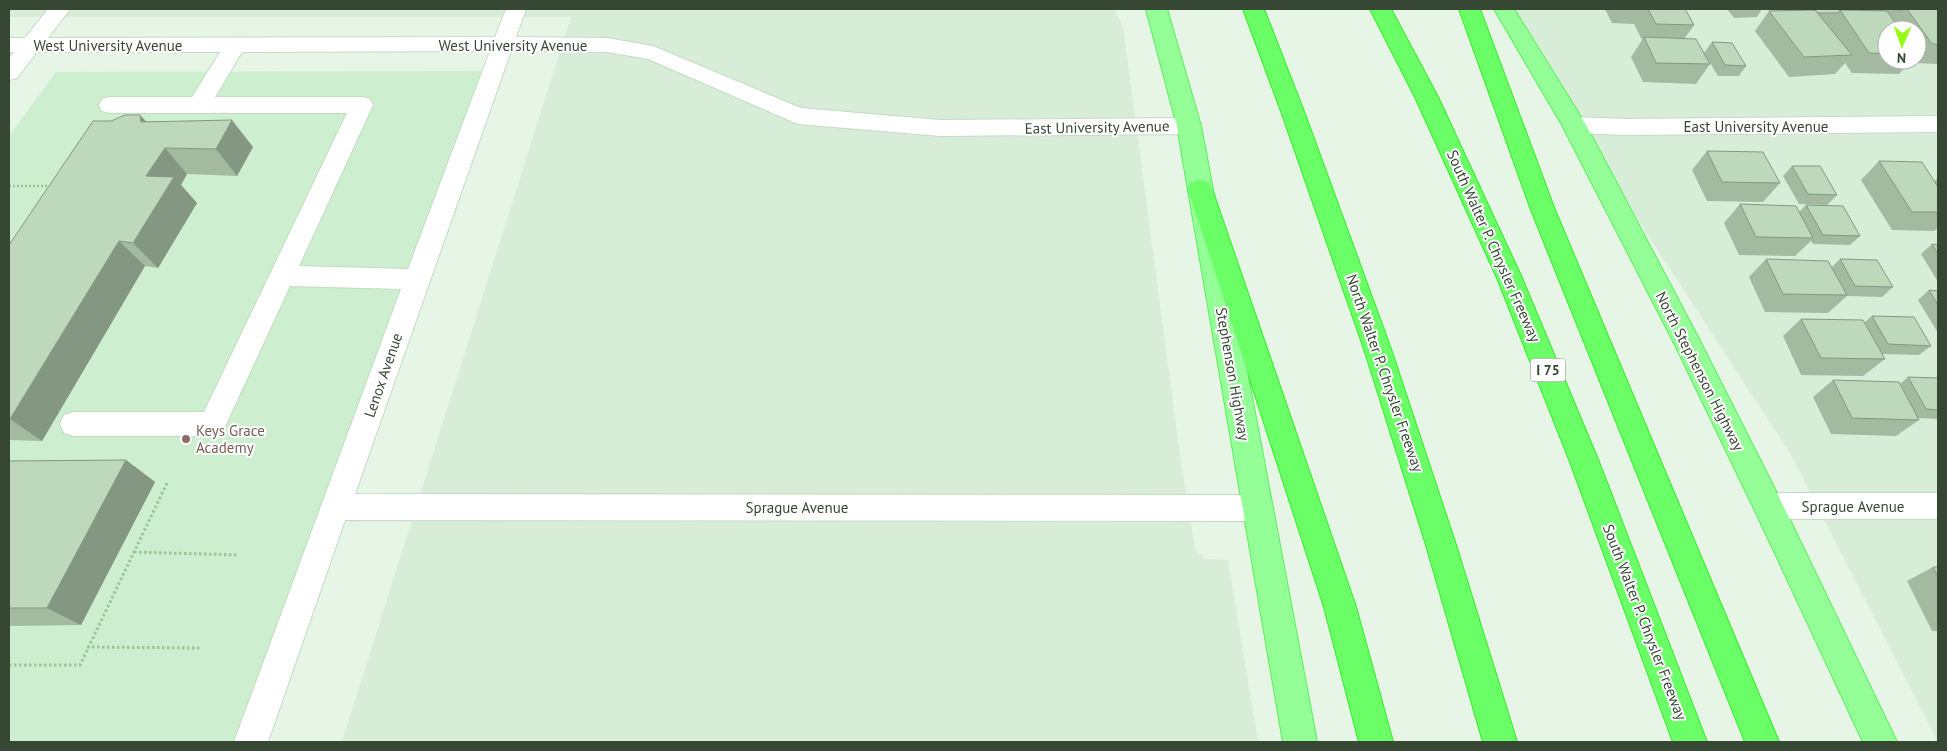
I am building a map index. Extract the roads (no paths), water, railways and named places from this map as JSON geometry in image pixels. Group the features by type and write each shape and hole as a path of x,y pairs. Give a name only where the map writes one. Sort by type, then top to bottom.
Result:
{"highway":[{"name":"North Walter P. Chrysler Freeway","path":"1253,9 1328,210 1397,407 1437,528 1500,742"},
{"name":"South Walter P. Chrysler Freeway","path":"1380,9 1423,90 1489,228 1575,437 1690,742"},
{"path":"1469,9 1542,210 1762,742"},
{"path":"1200,188 1340,606 1376,742"}],"main road":[{"name":"Stephenson Highway","path":"1156,9 1189,126 1300,742"},
{"name":"North Stephenson Highway","path":"1504,9 1574,125 1683,336 1768,506 1880,742"}],"street":[{"path":"9,73 59,9"},
{"name":"Lenox Avenue","path":"251,742 516,9"},
{"path":"199,105 236,44"},
{"name":"West University Avenue","path":"9,45 607,45 653,53 798,116 940,128 1004,128"},
{"path":"74,424 212,424 362,105 110,105"},
{"name":"East University Avenue","path":"1574,125 1631,127 1938,124"},
{"name":"East University Avenue","path":"1004,128 1189,126"},
{"path":"282,276 417,279"},
{"name":"Sprague Avenue","path":"1768,506 1938,506"},
{"name":"Sprague Avenue","path":"336,507 1258,508"}],"place":[{"name":"Keys Grace Academy","path":"186,439"}]}
